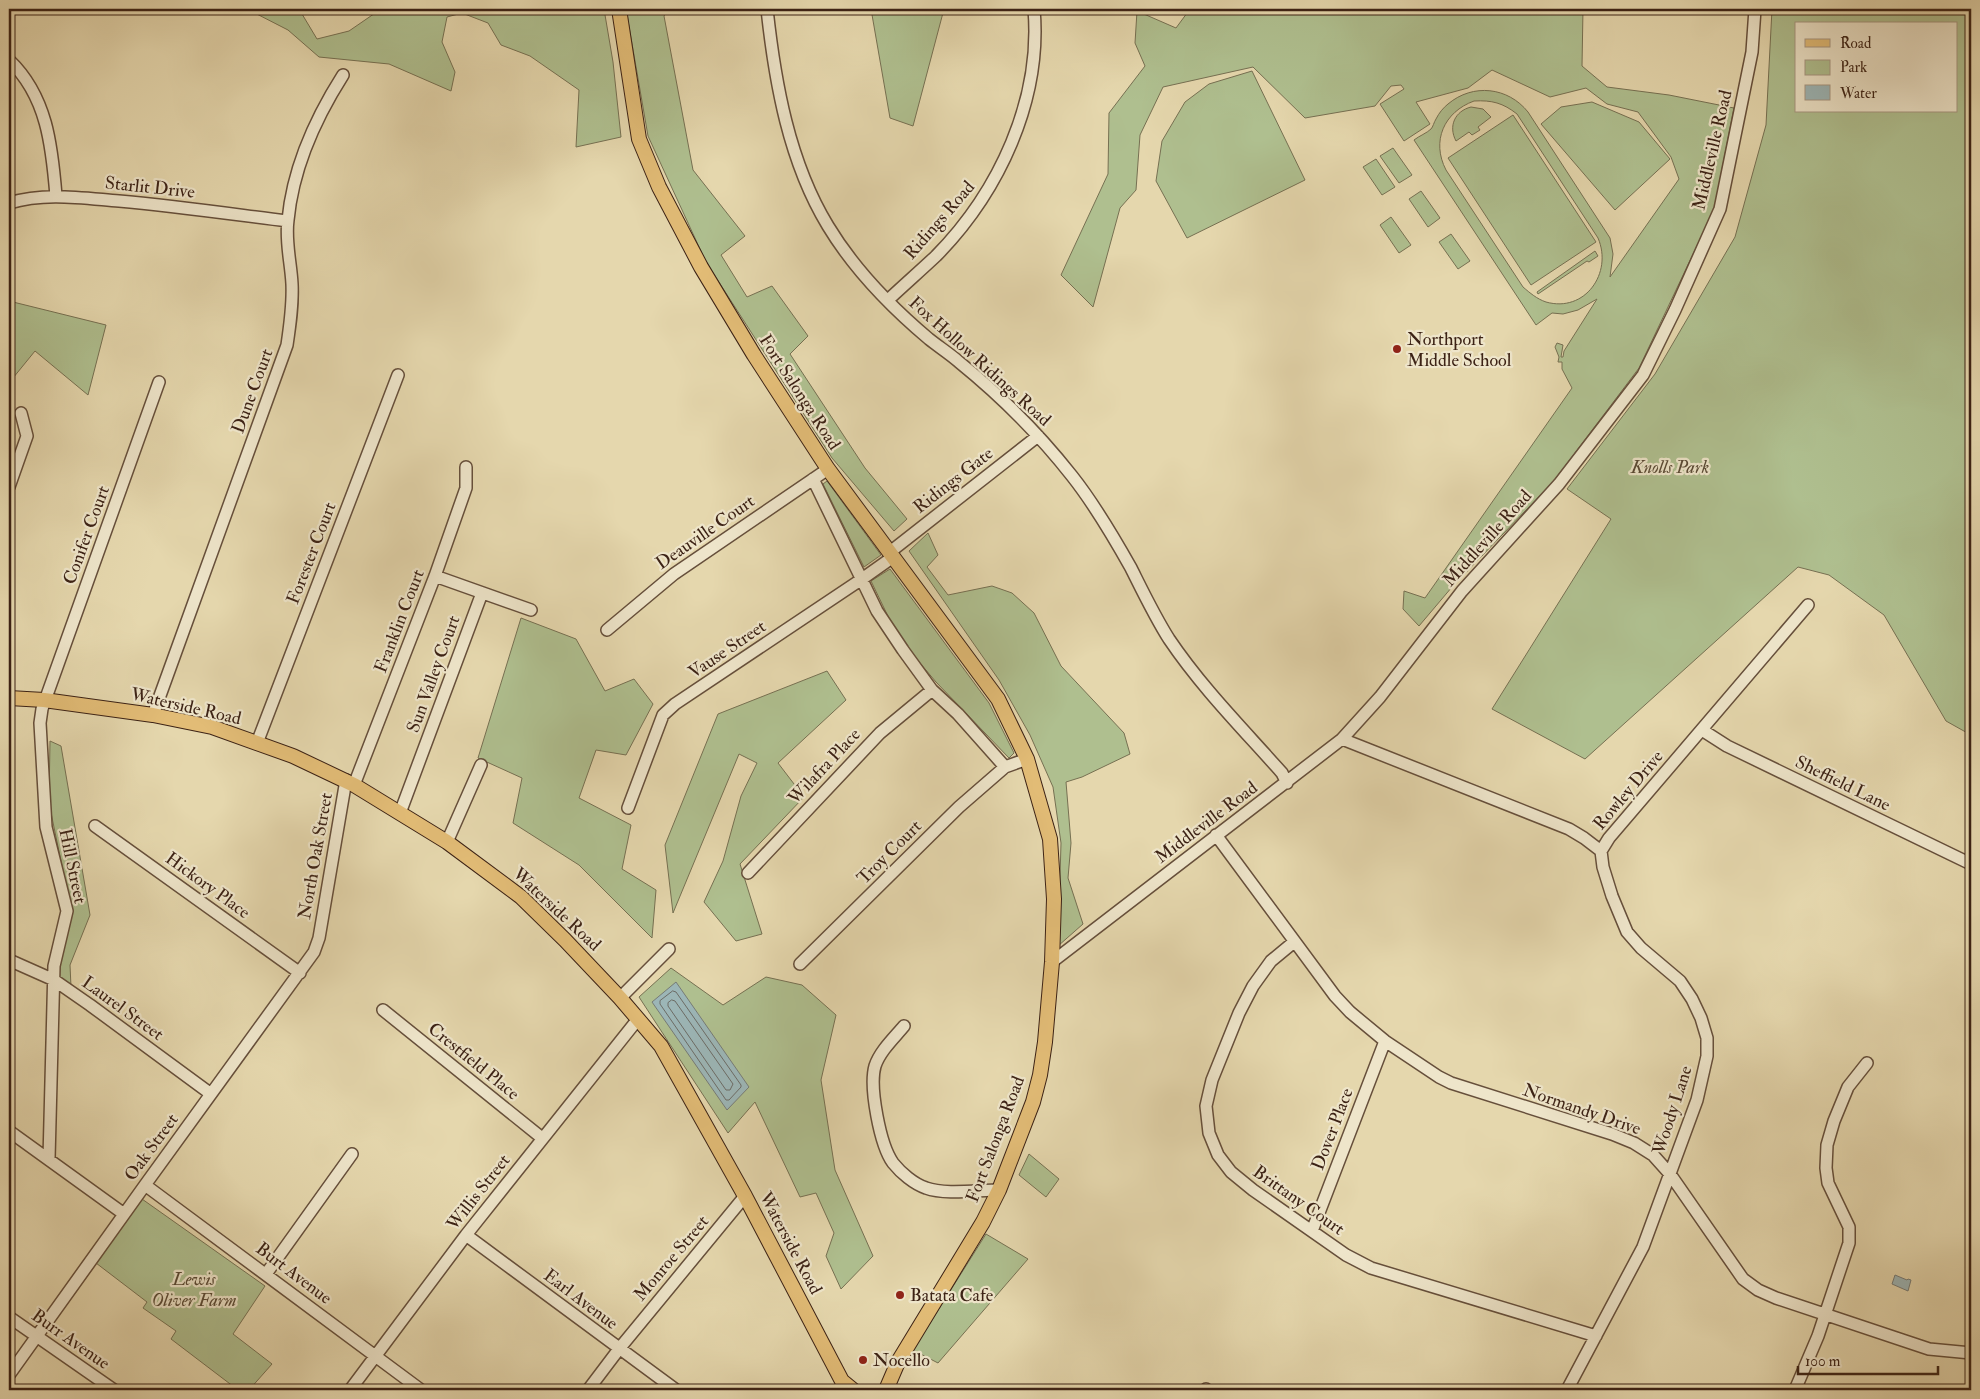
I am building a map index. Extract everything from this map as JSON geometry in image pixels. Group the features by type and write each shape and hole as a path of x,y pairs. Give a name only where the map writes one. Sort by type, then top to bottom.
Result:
{"main road":[{"name":"Fort Salonga Road","path":"619,9 639,139 659,187 701,267 754,355 828,469 998,699 1027,759 1050,839 1054,899 1052,962 1045,1042 1040,1075 1033,1102 999,1190 983,1222 898,1362 886,1390"},
{"name":"Waterside Road","path":"9,698 44,700 154,715 212,727 293,756 350,783 447,842 521,897 620,998 661,1046 746,1196 842,1381 853,1390"}],"street":[{"name":"Fox Hollow Ridings Road","path":"767,9 779,92 789,134 814,198 828,226 846,251 888,300 930,340 986,385 1038,436 1096,507 1168,637 1188,665 1282,773 1287,783"},
{"name":"Ridings Road","path":"888,300 936,255 968,218 991,185 1007,155 1021,116 1030,82 1034,48 1034,9"},
{"name":"Middleville Road","path":"1052,962 1342,739 1380,697 1462,591 1559,484 1643,375 1676,310 1720,209 1752,52 1755,9"},
{"path":"9,60 28,82 40,104 49,133 56,196"},
{"name":"Dune Court","path":"154,715 287,345 291,319 292,285 287,221 292,191 302,156 315,125 343,75"},
{"name":"Starlit Drive","path":"9,203 25,198 56,196 157,205 287,221"},
{"name":"Forester Court","path":"257,743 398,375"},
{"name":"Conifer Court","path":"44,700 159,382"},
{"path":"9,487 27,436 21,413"},
{"name":"Ridings Gate","path":"891,554 1038,436"},
{"name":"Franklin Court","path":"350,783 435,576 466,488 466,468"},
{"name":"Deauville Court","path":"606,630 674,574 828,469"},
{"path":"813,479 878,611 932,690 958,714 1005,767 1027,759"},
{"name":"Vause Street","path":"628,808 663,716 669,710 862,579 891,554"},
{"path":"435,576 532,610"},
{"name":"Sun Valley Court","path":"400,813 482,593"},
{"name":"Rowley Drive","path":"1342,739 1569,829 1601,851 1609,838 1808,605"},
{"name":"Wilafra Place","path":"748,874 880,732 932,690"},
{"name":"Hill Street","path":"44,700 40,723 46,827 67,911 54,966 49,1159"},
{"name":"Sheffield Lane","path":"1702,730 1727,746 1971,864"},
{"path":"447,842 481,765"},
{"name":"Troy Court","path":"800,964 959,806 1005,767"},
{"name":"North Oak Street","path":"319,938 350,783"},
{"name":"Hickory Place","path":"96,826 300,973"},
{"name":"Normandy Drive","path":"1216,835 1334,996 1385,1041 1432,1073 1451,1083 1612,1134 1634,1143 1653,1155 1670,1174 1743,1279 1758,1290 1776,1298 1929,1349 1971,1353"},
{"name":"Woody Lane","path":"1567,1390 1643,1247 1697,1100 1707,1056 1707,1038 1701,1018 1680,981 1641,948 1627,932 1612,896 1603,867 1601,851"},
{"name":"Oak Street","path":"9,1375 300,973 314,952 319,938"},
{"name":"Brittany Court","path":"1294,942 1267,968 1253,986 1239,1012 1212,1080 1206,1106 1209,1132 1218,1154 1231,1172 1253,1190 1346,1254 1371,1268 1596,1336"},
{"path":"620,998 669,949"},
{"name":"Laurel Street","path":"9,960 54,980 211,1094"},
{"name":"Crestfield Place","path":"383,1010 542,1138"},
{"name":"Willis Street","path":"350,1390 466,1235 638,1019"},
{"path":"904,1026 883,1051 875,1066 872,1088 883,1141 892,1162 907,1178 926,1188 944,1191 999,1190"},
{"name":"Dover Place","path":"1312,1230 1385,1041"},
{"path":"1795,1390 1826,1314 1834,1285 1847,1251 1849,1227 1828,1182 1826,1168 1827,1145 1834,1121 1848,1087 1867,1063"},
{"path":"9,1131 124,1214"},
{"path":"266,1274 352,1154"},
{"name":"Burt Avenue","path":"145,1185 421,1390"},
{"name":"Monroe Street","path":"588,1390 619,1349 746,1196"},
{"name":"Earl Avenue","path":"466,1235 676,1390"},
{"name":"Burr Avenue","path":"9,1317 114,1390"}],"green space":[{"path":"247,9 299,9 317,39 349,31 381,9 604,9 613,62 621,137 576,147 579,90 530,56 501,45 488,23 462,13 447,17 442,42 455,72 451,91 389,64 319,57 288,30"},
{"path":"626,9 669,9 664,16 693,170 745,236 721,255 747,297 772,286 808,336 790,354 865,468 907,519 894,531 832,458 706,262 648,136"},
{"path":"871,9 944,9 913,126 890,118"},
{"path":"1190,9 1583,9 1582,66 1607,87 1669,95 1734,108 1714,210 1639,368 1553,482 1452,587 1419,626 1403,609 1404,591 1425,598 1572,388 1562,369 1562,362 1558,362 1559,357 1555,347 1557,343 1563,345 1561,357 1563,357 1564,351 1597,299 1578,310 1563,314 1552,313 1536,325 1414,140 1431,129 1441,111 1458,97 1468,93 1490,91 1511,97 1528,112 1610,238 1613,254 1610,277 1679,179 1671,157 1638,112 1607,104 1586,88 1550,97 1492,70 1468,88 1416,102 1430,124 1404,141 1380,104 1404,89 1401,85 1391,86 1375,106 1305,118 1253,67 1163,87 1140,135 1136,190 1120,208 1093,307 1061,275 1108,174 1109,113 1145,66 1135,43 1137,11 1176,28","holes":["1474,101 1502,105 1517,114 1598,238 1602,251 1602,264 1598,277 1584,296 1573,302 1560,304 1546,302 1537,298 1523,287 1446,170 1440,149 1440,138 1443,129 1455,112"]},
{"name":"Knolls Park","path":"1772,9 1971,9 1971,735 1946,721 1884,615 1829,575 1798,567 1585,759 1492,709 1611,519 1567,489 1655,374 1735,237 1766,125"},
{"path":"1252,71 1305,180 1187,238 1156,181 1162,141 1185,102 1209,84"},
{"path":"1592,102 1639,122 1670,159 1615,210 1541,124 1561,107"},
{"path":"1471,107 1483,109 1491,117 1478,127 1480,130 1472,135 1469,132 1456,141 1453,130 1454,120 1461,112"},
{"path":"1513,115 1596,242 1531,285 1448,158"},
{"path":"1393,148 1412,175 1399,183 1380,156"},
{"path":"1376,159 1395,187 1382,195 1363,167"},
{"path":"1421,191 1440,218 1428,227 1409,199"},
{"path":"1391,217 1411,245 1399,253 1380,225"},
{"path":"1451,234 1470,261 1458,269 1439,242"},
{"path":"1595,251 1598,256 1589,262 1587,261 1538,294 1537,292"},
{"path":"9,301 106,325 88,395 35,351 13,378 9,375"},
{"path":"827,481 881,555 864,567 823,484"},
{"path":"928,533 938,555 927,567 948,595 992,586 1012,593 1034,613 1061,666 1124,733 1130,754 1082,777 1066,782 1071,843 1068,878 1083,924 1058,946 1061,843 1053,787 1030,735 999,680 909,551"},
{"path":"890,569 989,703 1014,753 1009,758 936,682 898,637 871,581"},
{"path":"521,618 576,639 605,691 634,679 653,704 626,755 596,750 579,798 631,825 622,869 656,890 652,938 579,865 513,823 522,778 478,758"},
{"path":"827,671 846,700 778,763 804,797 740,864 762,934 736,941 704,902 723,861 741,796 757,763 739,754 673,913 665,845 718,714"},
{"path":"50,741 61,746 90,915 70,965 71,987 57,979 59,960 71,910 49,803"},
{"path":"671,968 723,1005 766,977 802,985 836,1015 821,1080 835,1170 873,1256 841,1289 826,1256 834,1233 816,1193 800,1197 755,1102 728,1133 639,997"},
{"path":"1029,1154 1059,1179 1046,1197 1019,1175"},
{"name":"Lewis Oliver Farm","path":"142,1199 265,1286 233,1334 272,1364 249,1390 238,1390 171,1339 176,1331 143,1308 147,1302 96,1263"},
{"path":"986,1234 1028,1259 938,1363 913,1350"}],"water":[{"path":"676,982 749,1087 727,1110 652,1002"},
{"path":"1895,1275 1911,1280 1908,1291 1892,1284"}],"place":[{"name":"Northport Middle School","path":"1397,349"},
{"name":"Batata Cafe","path":"900,1295"},
{"name":"Nocello","path":"863,1360"}]}
